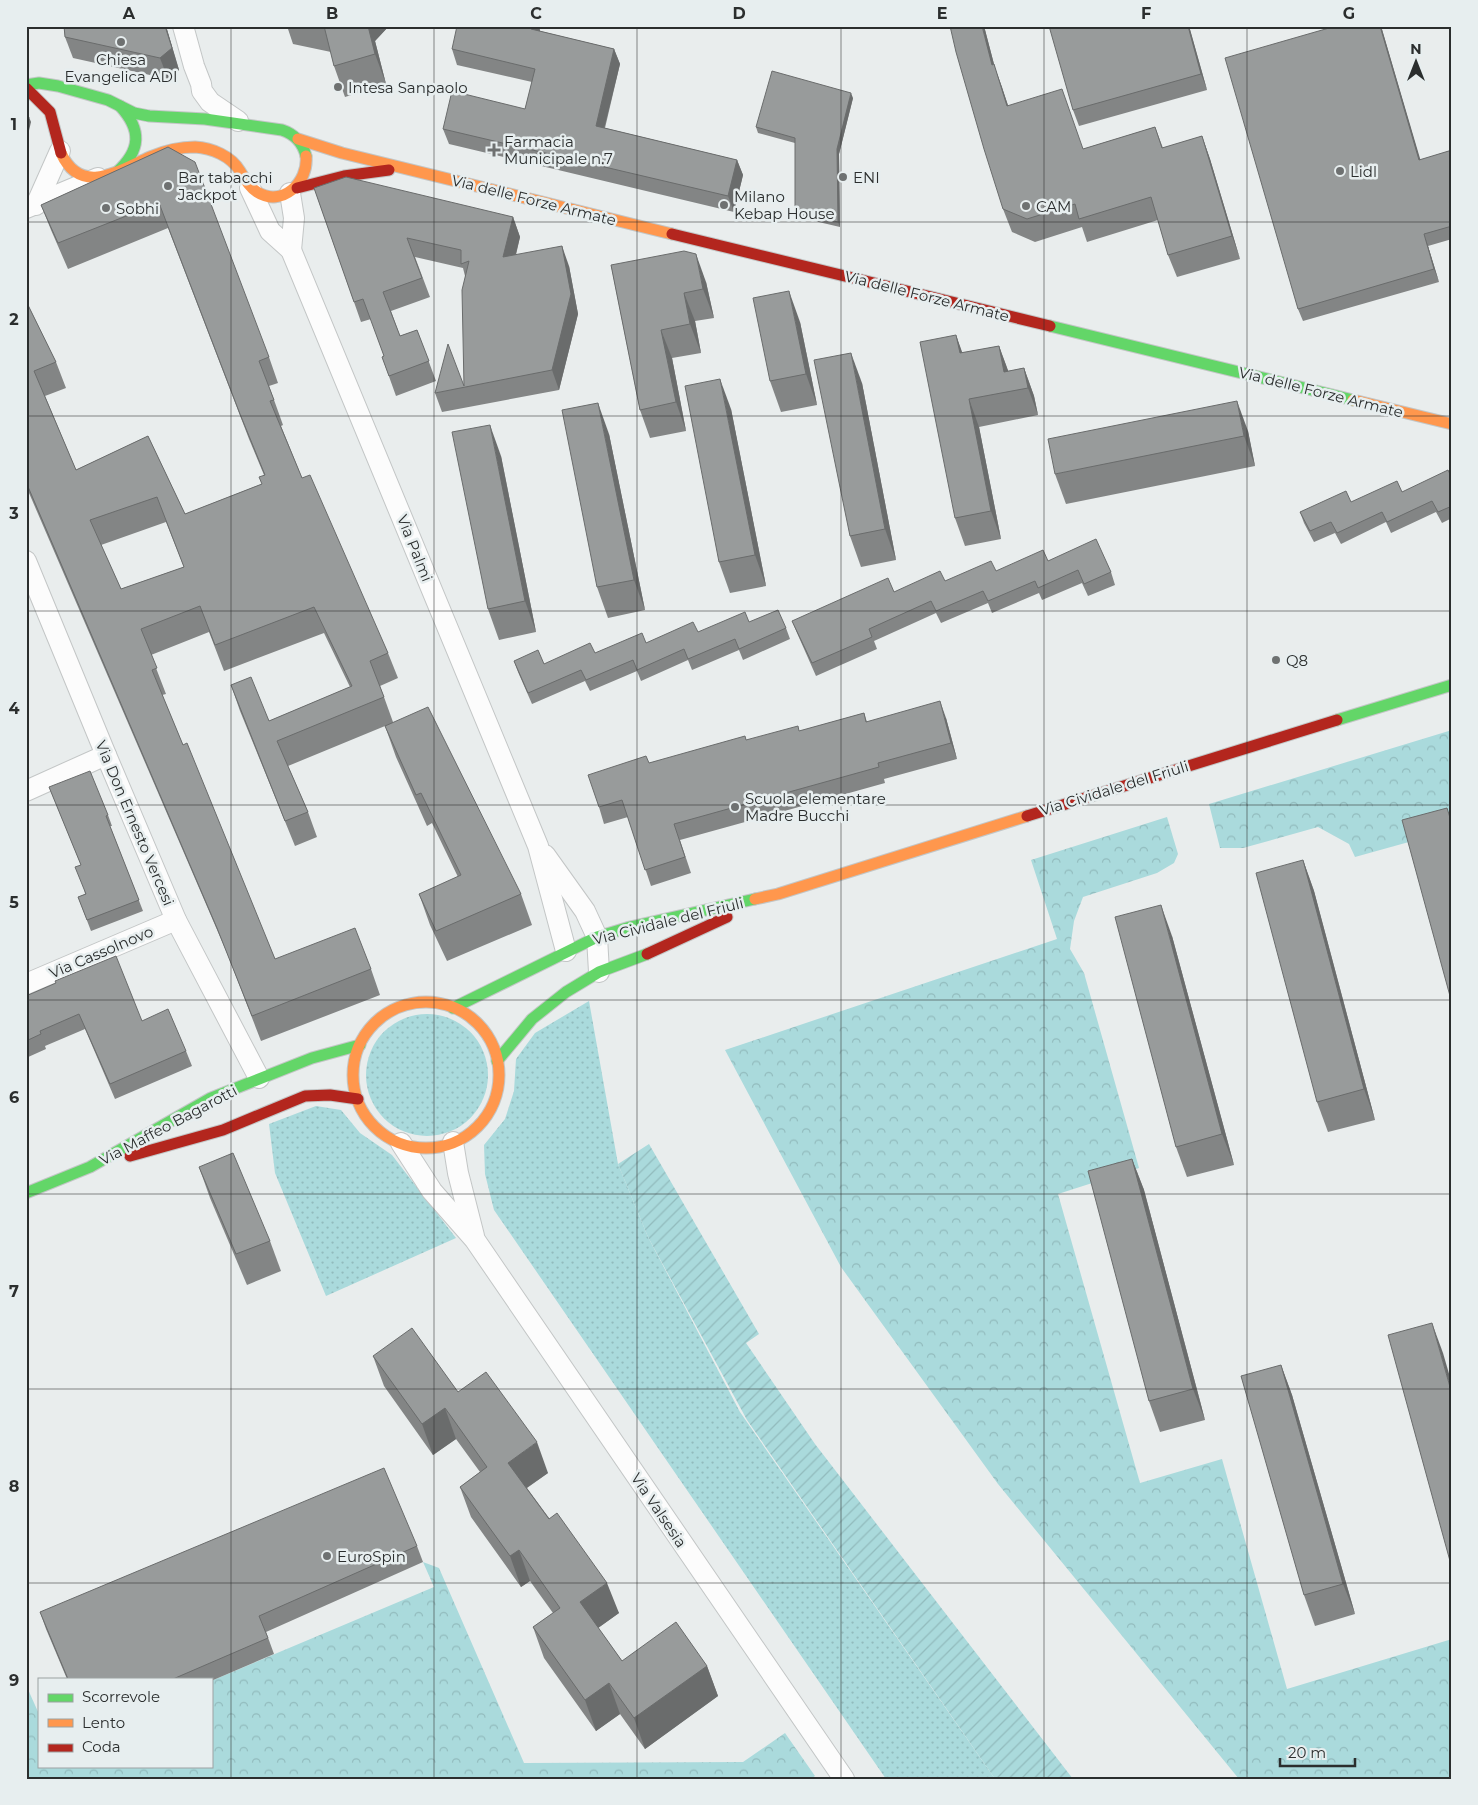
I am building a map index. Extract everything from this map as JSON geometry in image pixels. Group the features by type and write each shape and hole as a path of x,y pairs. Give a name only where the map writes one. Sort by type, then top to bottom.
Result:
{"street":[{"path":"183,26 202,91 210,102 248,131"},
{"name":"Via delle Forze Armate","path":"120,106 132,121 136,140 131,158 125,166 108,175 88,177 70,168 64,160 58,146 52,114 26,87 40,82 111,101 143,116 201,118 248,131 274,129 291,134 298,140 342,153 1452,424"},
{"path":"168,117 194,102 202,91"},
{"path":"77,104 92,99 101,99"},
{"name":"Via delle Forze Armate","path":"31,207 58,146 61,122 66,114"},
{"path":"294,190 303,181 308,164 303,146 298,140"},
{"name":"Via delle Forze Armate","path":"31,207 163,152 177,148 208,149 226,157 236,165 246,181 264,196 273,197 282,196 294,190 344,176 402,168"},
{"path":"240,158 246,181"},
{"name":"Via Palmi","path":"246,181 270,231 291,250 538,846 566,951"},
{"name":"Via Palmi","path":"291,250 294,190"},
{"name":"Via Don Ernesto Vercesi","path":"26,561 176,920 259,1078"},
{"name":"Via Cividale del Friuli","path":"453,1008 597,937 630,927 778,894 1176,769 1452,685"},
{"path":"26,791 106,756"},
{"name":"Via Palmi","path":"538,846 586,911 597,937 599,972"},
{"name":"Via Cividale del Friuli","path":"498,1061 532,1019 566,992 599,972 641,957 778,894"},
{"name":"Via Cassolnovo","path":"26,984 176,920"},
{"path":"423,1002 441,1004 453,1008 473,1019 485,1032 494,1048 498,1061 498,1088 492,1105 476,1127 453,1142 427,1147 401,1143 384,1134 366,1115 355,1090 353,1072 356,1054 374,1024 396,1008 423,1002"},
{"name":"Via Maffeo Bagarotti","path":"90,1167 211,1098 259,1078 339,1050 360,1045"},
{"name":"Via Maffeo Bagarotti","path":"26,1193 90,1167 223,1130 305,1096 330,1095 358,1099"},
{"name":"Via Valsesia","path":"453,1142 458,1173 475,1240"},
{"name":"Via Valsesia","path":"401,1143 432,1191 475,1240 844,1779"}],"green space":[{"path":"1452,730 1452,830 1355,857 1349,844 1318,827 1243,848 1220,848 1209,804"},
{"path":"1167,817 1178,854 1174,863 1157,873 1083,897 1074,921 1070,949 1084,973 1139,1168 1058,1194 1140,1483 1222,1459 1287,1689 1452,1639 1452,1779 1239,1779 998,1484 841,1267 725,1050 1057,939 1031,860"},
{"path":"589,1001 618,1164 648,1237 740,1412 995,1779 886,1779 494,1210 485,1174 484,1145 505,1119 514,1091 516,1059 535,1033"},
{"path":"427,1014 450,1018 470,1032 484,1052 488,1075 484,1098 470,1118 450,1132 427,1136 404,1132 384,1118 370,1098 366,1075 370,1052 384,1032 404,1018"},
{"path":"316,1106 341,1110 360,1133 392,1155 456,1238 326,1296 275,1173 269,1124"},
{"path":"649,1144 759,1334 746,1343 815,1444 1073,1779 995,1779 747,1420 648,1237 618,1164"},
{"path":"423,1562 439,1568 524,1763 743,1762 785,1733 815,1776 811,1779 26,1779 26,1685 38,1712 38,1768 212,1768 212,1681 434,1587"}],"building":[{"path":"64,26 165,26 172,48 160,58 65,37"},
{"path":"324,26 368,26 375,54 334,66"},
{"path":"457,26 531,26 531,29 614,49 596,126 737,160 728,196 443,129 452,91 525,109 535,69 452,49"},
{"path":"950,26 982,26 992,65 994,64 1007,106 1062,89 1083,149 1155,127 1162,148 1202,136 1232,236 1168,255 1151,197 1079,219 1075,204 1027,219 1003,209 984,149"},
{"path":"1049,26 1188,26 1201,74 1073,110"},
{"path":"1336,26 1380,26 1419,160 1452,150 1452,226 1424,234 1434,269 1298,309 1225,58"},
{"path":"772,71 851,93 837,149 838,222 795,212 795,138 756,127"},
{"path":"26,116 29,117 26,128"},
{"path":"168,147 195,162 269,357 259,361 274,400 270,401 302,478 310,475 388,653 370,661 384,697 277,741 308,812 285,821 231,685 251,677 269,721 352,686 314,607 215,645 200,606 141,629 157,668 152,670 183,745 187,743 275,959 355,928 371,969 252,1016 217,928 26,482 26,301 56,362 34,371 76,470 148,436 185,514 262,484 259,477 265,475 159,203 58,243 41,205","holes":["157,497 184,567 121,589 90,520"]},
{"path":"346,177 513,217 503,257 562,246 571,294 552,370 435,393 448,344 464,386 462,290 469,261 461,264 461,250 407,238 422,278 383,292 400,336 417,330 429,361 389,376 382,357 384,356 363,299 354,302 314,188"},
{"path":"684,251 696,254 703,289 684,293 690,324 661,330 676,402 640,410 611,265"},
{"path":"789,291 806,374 770,381 753,298"},
{"path":"956,335 960,353 999,346 1004,372 1024,368 1028,388 969,399 991,511 955,518 920,342"},
{"path":"851,353 885,529 850,536 814,360"},
{"path":"720,379 755,555 719,562 685,386"},
{"path":"1237,401 1244,436 1055,474 1048,439"},
{"path":"598,403 634,580 597,587 562,410"},
{"path":"490,425 525,601 488,609 452,432"},
{"path":"1448,470 1452,478 1452,506 1438,512 1432,501 1387,522 1382,512 1337,533 1331,522 1310,531 1300,512 1346,491 1351,502 1397,481 1402,492"},
{"path":"1096,539 1111,572 1084,584 1078,570 1038,588 1035,581 988,601 983,591 936,611 931,601 869,629 872,637 812,663 792,621 888,578 894,592 940,571 945,581 991,561 996,571 1043,550 1048,561"},
{"path":"778,610 786,628 739,649 735,639 688,659 684,649 637,670 633,660 586,680 581,670 528,693 514,661 538,650 544,664 590,643 595,653 642,633 646,643 693,622 698,632 745,612 749,622"},
{"path":"940,701 951,743 878,763 879,767 674,824 685,857 645,870 622,800 599,807 588,775 646,756 649,763 745,736 746,740 798,726 799,731 864,713 866,722"},
{"path":"428,707 521,894 436,931 419,894 461,875 421,793 416,795 385,726"},
{"path":"90,771 139,900 87,920 78,897 86,894 75,867 81,865 49,787"},
{"path":"1447,808 1452,824 1452,996 1450,996 1402,820"},
{"path":"1303,860 1364,1089 1317,1102 1256,873"},
{"path":"1161,905 1222,1134 1176,1147 1115,917"},
{"path":"116,956 142,1021 168,1009 186,1051 110,1084 79,1014 40,1031 41,1034 26,1041 26,996 56,983 55,981"},
{"path":"233,1153 270,1241 236,1254 199,1167"},
{"path":"1132,1159 1193,1389 1149,1401 1088,1171"},
{"path":"1432,1323 1452,1394 1452,1561 1450,1561 1388,1335"},
{"path":"412,1328 458,1392 486,1372 537,1442 508,1463 549,1519 557,1513 607,1583 580,1602 622,1661 676,1622 707,1666 634,1718 609,1683 585,1700 533,1627 560,1608 519,1550 510,1556 460,1487 487,1467 445,1408 422,1424 373,1356"},
{"path":"1281,1365 1343,1584 1304,1595 1241,1376"},
{"path":"384,1468 417,1546 259,1616 268,1638 175,1678 68,1678 40,1612"}],"traffic: fast":[{"path":"26,85 39,83 58,86 108,100 134,113 149,116 205,119 282,130 297,140 303,147 306,156"},
{"path":"117,172 131,156 136,140 132,123 120,106"},
{"path":"1050,326 1353,400"},
{"path":"1337,720 1452,685"},
{"path":"453,1008 597,937 630,927 755,899"},
{"path":"497,1061 532,1019 566,992 599,972 647,954"},
{"path":"26,1193 90,1167 211,1098 312,1058 360,1045"}],"traffic: slow":[{"path":"298,139 342,153 672,234"},
{"path":"61,153 69,166 79,174 90,177 114,173 166,151 183,148 201,148 214,151 232,161 249,185 257,192 266,196 276,197 292,190 298,183 306,166 306,156"},
{"path":"1353,400 1452,424"},
{"path":"755,899 778,894 1027,816"},
{"path":"426,1002 454,1008 477,1024 493,1047 499,1075 493,1103 477,1126 454,1142 426,1148 398,1142 375,1126 359,1103 353,1075 359,1047 375,1024 398,1008 426,1002"}],"traffic: jam":[{"path":"26,88 50,112 61,153"},
{"path":"297,188 344,176 389,170"},
{"path":"672,234 1050,326"},
{"path":"1027,816 1337,720"},
{"path":"647,954 727,917"},
{"path":"130,1156 223,1130 305,1096 330,1095 358,1099"}],"place":[{"name":"Chiesa Evangelica ADI","path":"121,42"},
{"name":"Intesa Sanpaolo","path":"338,87"},
{"name":"Farmacia Municipale n.7","path":"494,150"},
{"name":"Lidl","path":"1340,171"},
{"name":"ENI","path":"843,177"},
{"name":"Bar tabacchi Jackpot","path":"168,186"},
{"name":"Milano Kebap House","path":"724,205"},
{"name":"CAM","path":"1026,206"},
{"name":"Sobhi","path":"106,208"},
{"name":"Q8","path":"1276,660"},
{"name":"Scuola elementare Madre Bucchi","path":"735,807"},
{"name":"EuroSpin","path":"327,1556"}]}
